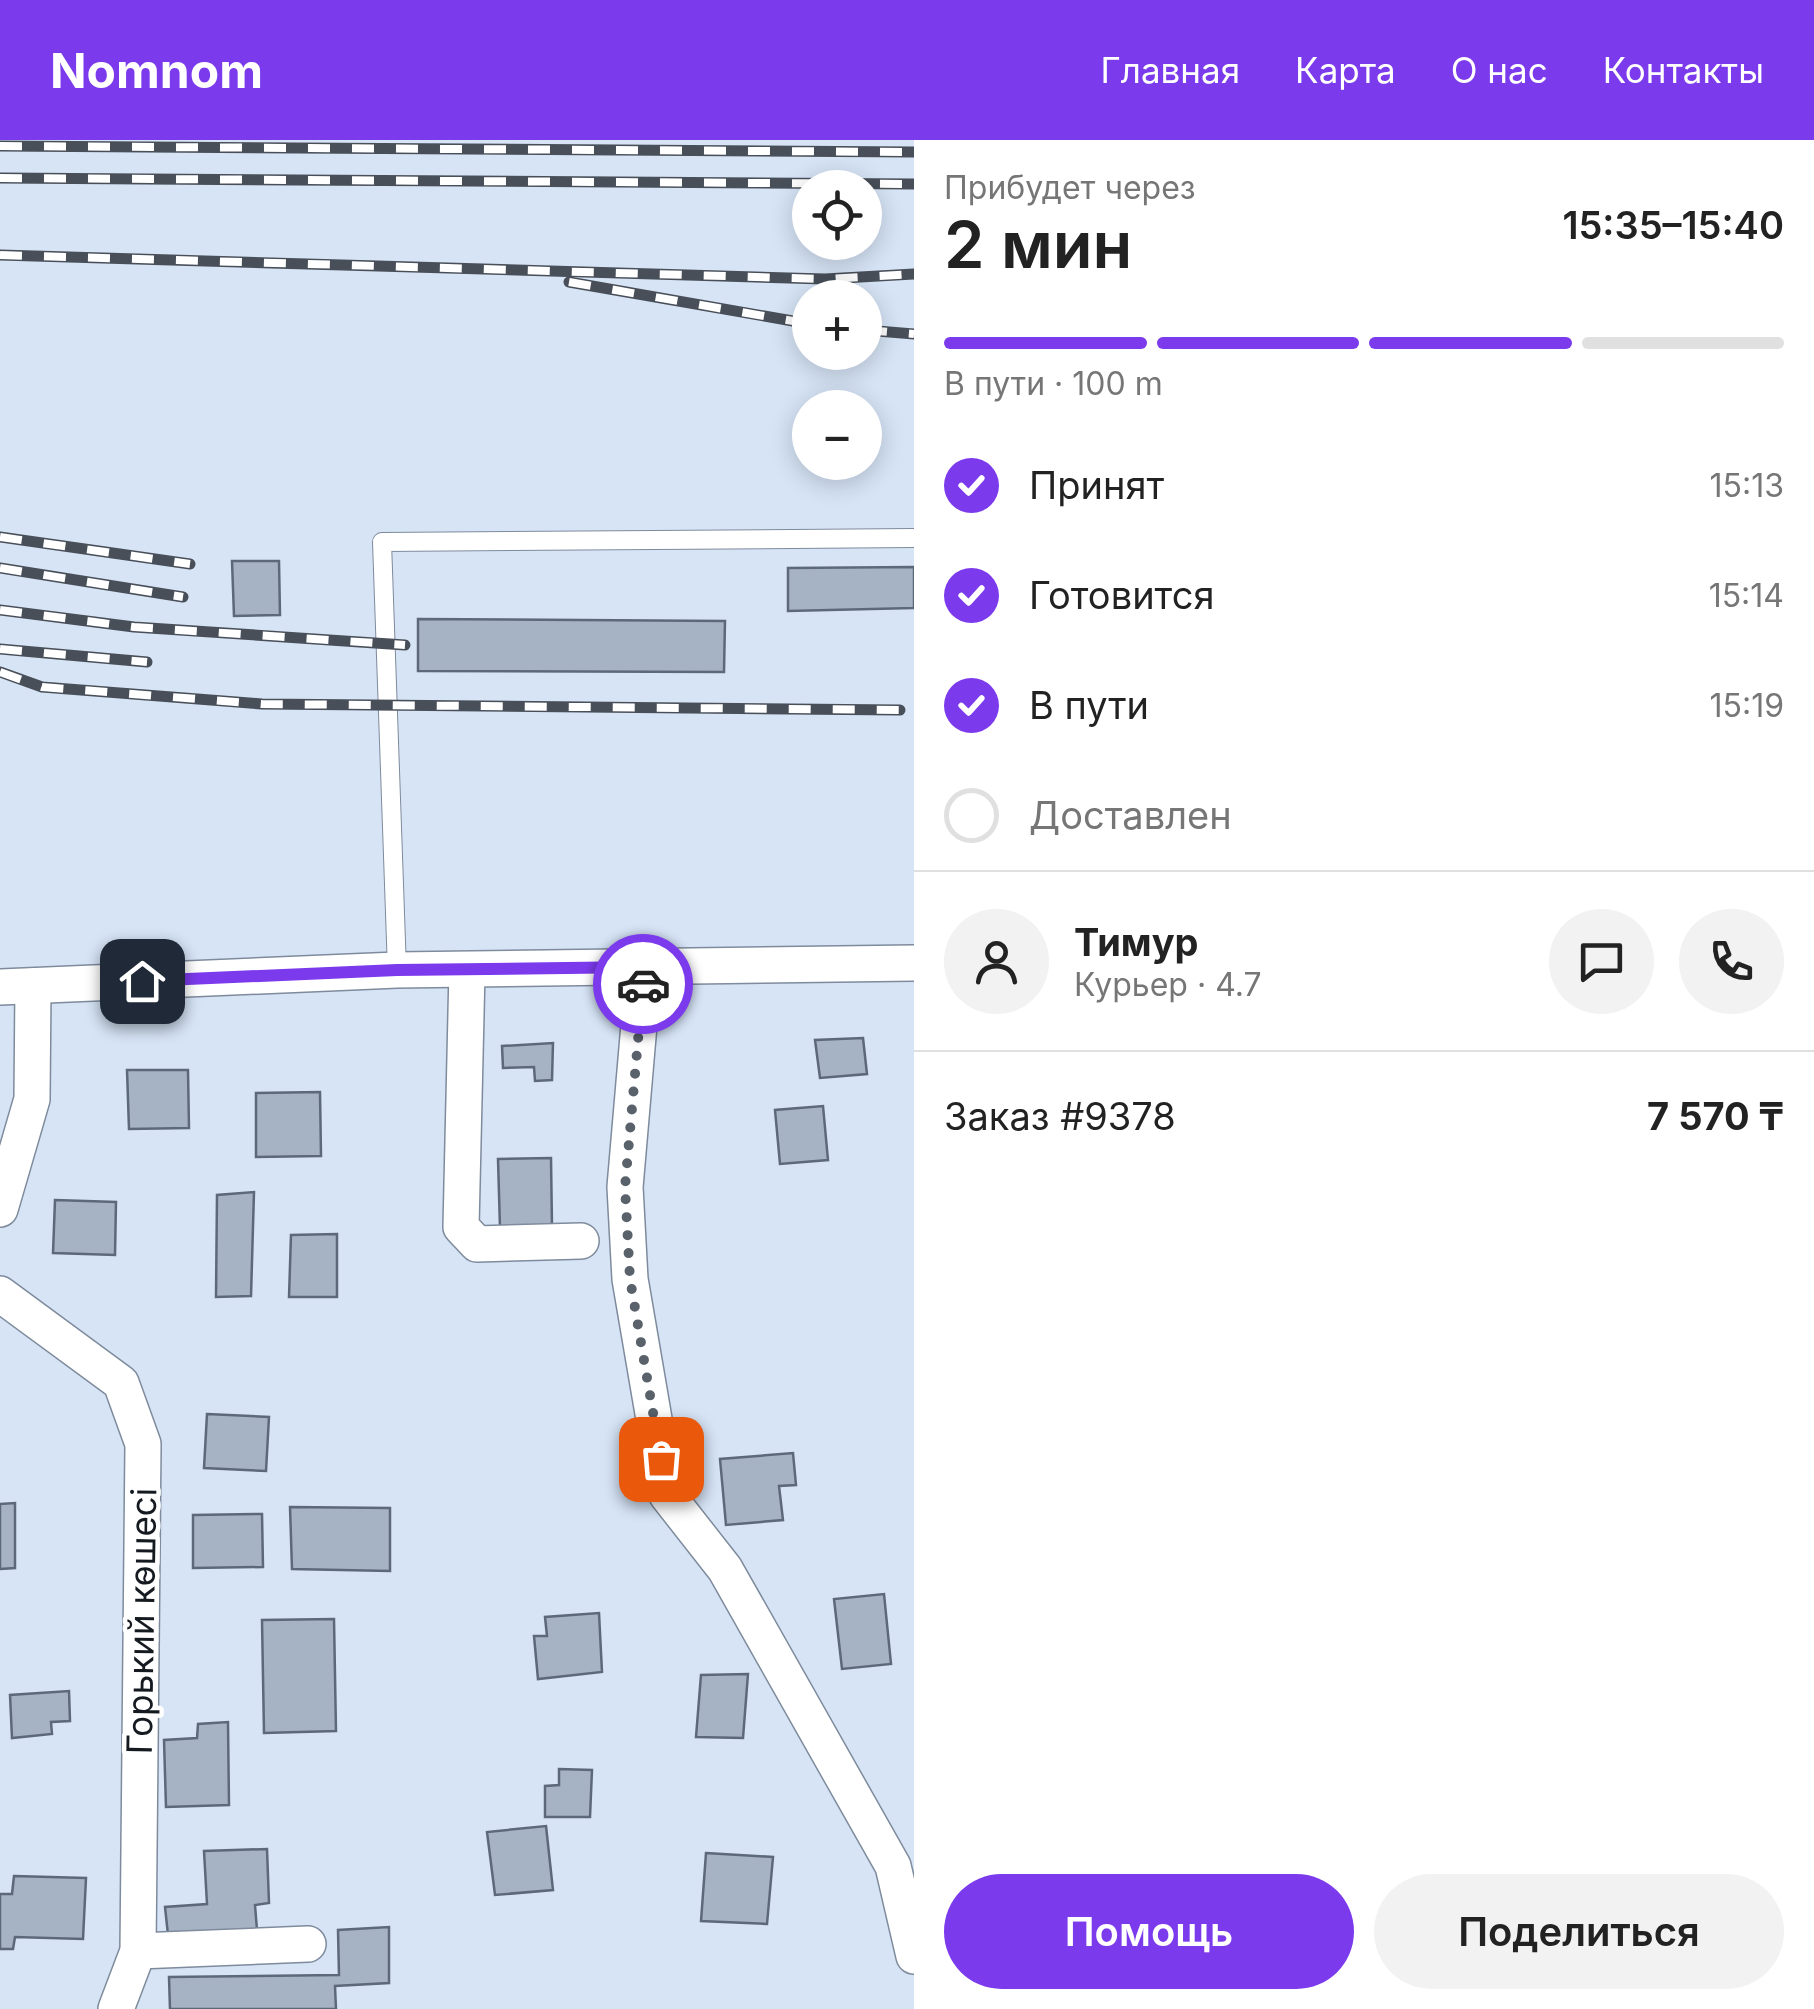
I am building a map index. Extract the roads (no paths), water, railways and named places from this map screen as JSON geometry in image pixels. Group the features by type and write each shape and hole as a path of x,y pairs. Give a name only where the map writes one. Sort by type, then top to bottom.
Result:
{"street":[{"path":"0,1209 32,1099 16,986 397,970 914,962"},
{"path":"644,967 625,1187 630,1279 668,1494 726,1569 892,1866 914,1956"},
{"path":"468,971 462,1228 476,1244 581,1241"},
{"name":"Горький көшесі","path":"0,1294 121,1383 143,1444 138,1951 116,2009"},
{"path":"138,1951 308,1944"}],"lane":[{"path":"397,970 382,542 914,538"}],"railway":[{"path":"0,146 914,152"},
{"path":"0,178 914,184"},
{"path":"0,255 825,279 914,274"},
{"path":"569,282 792,321"},
{"path":"882,331 914,334"},
{"path":"0,537 190,564"},
{"path":"0,568 183,597"},
{"path":"0,610 134,627 405,645"},
{"path":"0,649 147,662"},
{"path":"0,672 42,687 262,704 900,710"}]}
